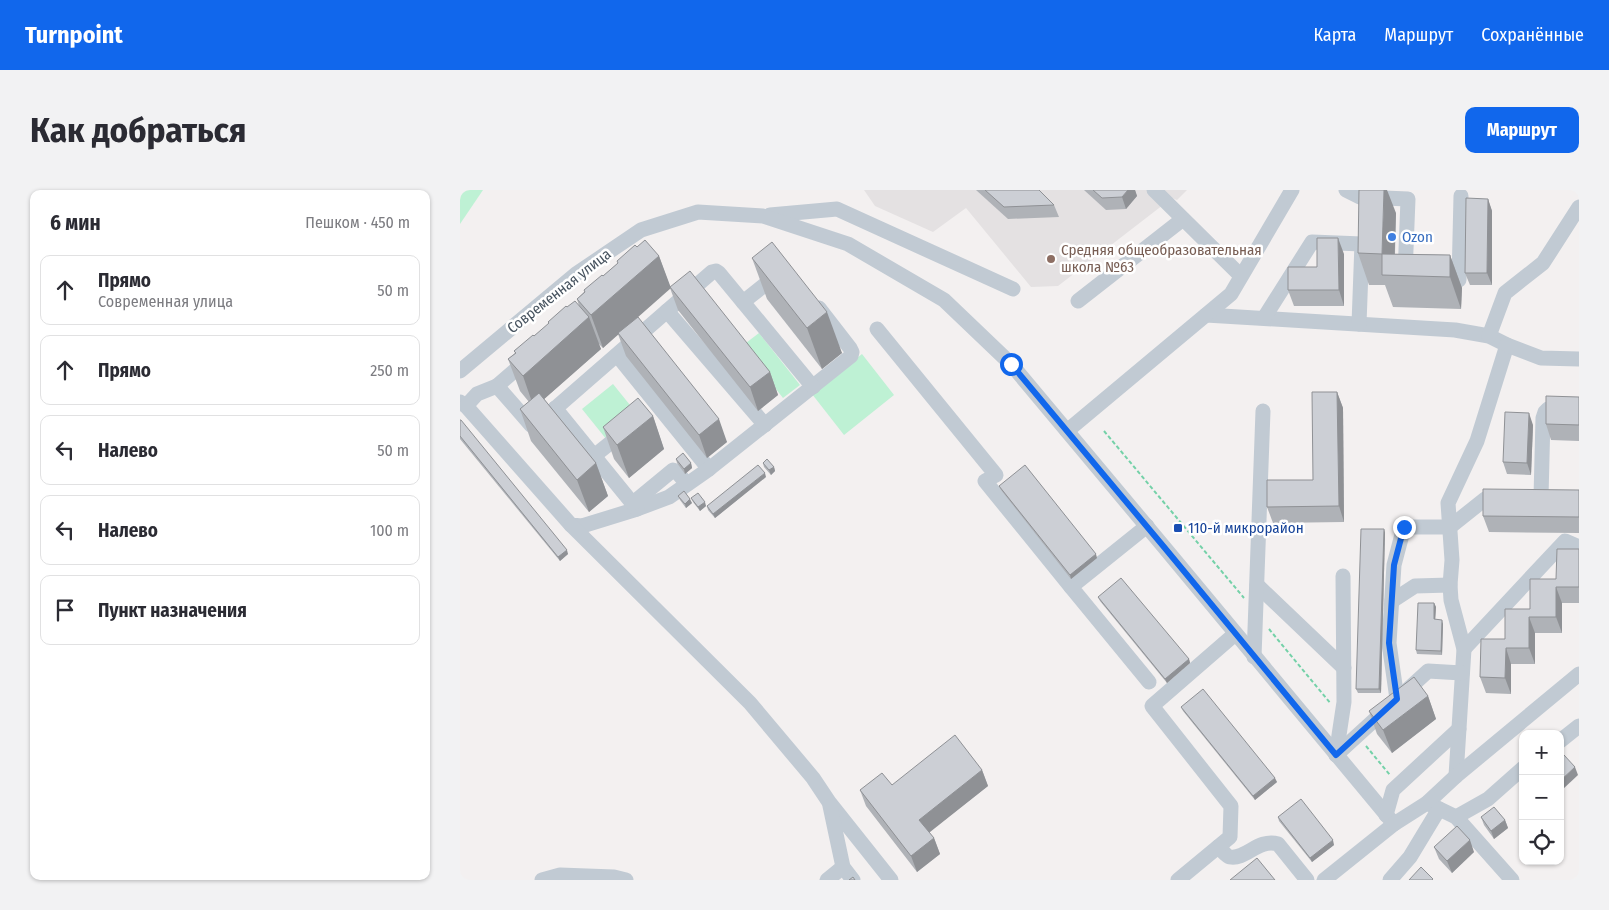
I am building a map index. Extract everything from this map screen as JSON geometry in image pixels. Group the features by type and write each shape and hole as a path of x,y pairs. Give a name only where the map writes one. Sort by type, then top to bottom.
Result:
{"street":[{"path":"1154,190 1241,276"},
{"path":"1067,431 1232,294 1292,190"},
{"path":"1346,190 1360,197 1408,199 1405,279 1459,280 1461,196"},
{"path":"1359,324 1364,197"},
{"path":"1489,336 1504,293 1543,262 1579,207"},
{"path":"763,216 837,209 1013,289"},
{"name":"Современная улица","path":"460,371 576,274 641,230 698,212 763,216 848,244 944,300 1011,364 1390,820"},
{"path":"1078,300 1183,219"},
{"path":"1264,318 1312,242 1362,244"},
{"path":"743,302 782,271 786,269 791,270"},
{"path":"497,386 533,426 712,272 716,271 813,387"},
{"path":"571,525 582,526 635,506 669,497 709,469 851,356 850,348 808,294"},
{"path":"667,311 765,425"},
{"path":"1206,315 1455,330 1489,336 1541,358 1579,359"},
{"path":"877,330 996,475 985,481 1149,682"},
{"path":"1456,776 1464,649 1451,600 1452,560 1448,503 1477,441 1507,345"},
{"path":"542,348 497,386 477,394 463,404 571,525 750,703 813,778 829,802 891,880"},
{"path":"617,354 709,469"},
{"path":"594,456 658,405"},
{"path":"1541,497 1543,418 1545,412 1548,409 1579,405"},
{"path":"556,408 635,506"},
{"path":"1254,657 1263,411"},
{"path":"1260,483 1278,482"},
{"path":"1397,699 1389,643 1394,565 1404,527 1450,527 1486,499 1559,496"},
{"path":"1071,587 1147,526"},
{"path":"1464,649 1565,541 1579,547"},
{"path":"1336,755 1344,702 1343,576"},
{"path":"1257,585 1344,668"},
{"path":"1392,601 1415,586 1450,585"},
{"path":"1178,880 1230,837 1231,806 1152,706 1235,634"},
{"path":"1336,755 1428,671 1462,673"},
{"path":"1390,880 1410,857 1433,806 1456,776 1579,674"},
{"path":"1564,738 1579,726"},
{"path":"1390,820 1393,790 1459,729"},
{"path":"1456,817 1488,799 1519,772"},
{"path":"829,802 843,866 854,880"},
{"path":"1326,880 1390,820 1433,806 1456,817 1512,880"},
{"path":"1218,847 1228,856 1232,857 1238,856 1266,842 1278,844 1307,880"},
{"path":"827,880 843,866"},
{"path":"542,880 560,875 614,877 626,880"}],"shaded area":[{"name":"Средняя общеобразовательная школа №63","path":"864,190 1187,190 1177,200 1172,198 1058,286 1031,287 966,208 933,232 875,206"}],"green space":[{"path":"460,190 483,190 460,224"},
{"path":"759,333 800,385 783,398 742,346"},
{"path":"862,354 894,395 844,435 812,394"},
{"path":"613,384 638,415 607,440 582,409"}],"building":[{"path":"985,190 1039,190 1054,205 1004,207"},
{"path":"1093,190 1128,190 1122,197 1102,198"},
{"path":"1359,190 1384,190 1382,254 1358,253"},
{"path":"1466,198 1488,199 1487,273 1465,273"},
{"path":"1317,238 1338,238 1339,290 1288,290 1288,267 1317,267"},
{"path":"645,240 659,256 591,315 577,299 585,292 584,290 618,263 617,261 635,245 637,247"},
{"path":"772,242 827,312 807,328 752,258"},
{"path":"1382,254 1450,255 1450,277 1382,275"},
{"path":"690,271 770,372 750,387 670,287"},
{"path":"575,301 589,317 523,376 508,359 516,353 514,351 534,336 566,306"},
{"path":"638,317 719,419 699,435 618,333"},
{"path":"1312,392 1337,392 1339,506 1267,507 1267,480 1313,480"},
{"path":"539,393 596,463 577,480 520,409"},
{"path":"1546,396 1579,397 1579,425 1546,424"},
{"path":"638,398 653,416 617,445 603,427"},
{"path":"1505,412 1529,413 1527,463 1503,462"},
{"path":"460,420 567,550 558,557 460,436"},
{"path":"683,453 691,463 684,469 676,459"},
{"path":"767,459 774,467 769,470 763,463"},
{"path":"758,465 765,473 713,514 707,506"},
{"path":"1025,465 1096,554 1070,575 999,486"},
{"path":"1483,489 1579,490 1579,517 1483,516"},
{"path":"684,491 690,499 685,504 678,496"},
{"path":"698,493 705,502 698,507 691,498"},
{"path":"1361,529 1384,529 1379,689 1356,689"},
{"path":"1557,549 1579,549 1579,587 1556,587 1556,617 1529,617 1529,648 1506,648 1505,678 1480,677 1481,639 1505,639 1505,609 1530,609 1530,579 1556,579"},
{"path":"1121,578 1189,659 1165,679 1098,597"},
{"path":"1418,603 1434,603 1434,619 1442,620 1441,651 1416,650"},
{"path":"1414,677 1428,696 1383,730 1369,711"},
{"path":"1203,689 1275,778 1253,796 1181,707"},
{"path":"955,735 982,770 919,820 934,838 911,856 860,790 882,773 892,785"},
{"path":"1564,755 1575,767 1564,777"},
{"path":"1301,799 1333,840 1310,858 1278,817"},
{"path":"1494,807 1505,820 1491,831 1481,817"},
{"path":"1457,826 1470,840 1447,861 1434,847"},
{"path":"1257,858 1275,880 1230,880"},
{"path":"1421,867 1433,879 1409,880"}],"place":[{"name":"Ozon","path":"1392,237"},
{"name":"Средняя общеобразовательная школа №63","path":"1051,259"},
{"name":"110-й микрорайон","path":"1178,528"}],"route":[{"path":"1011,364 1336,755 1397,699 1389,643 1394,565 1404,527"}]}
